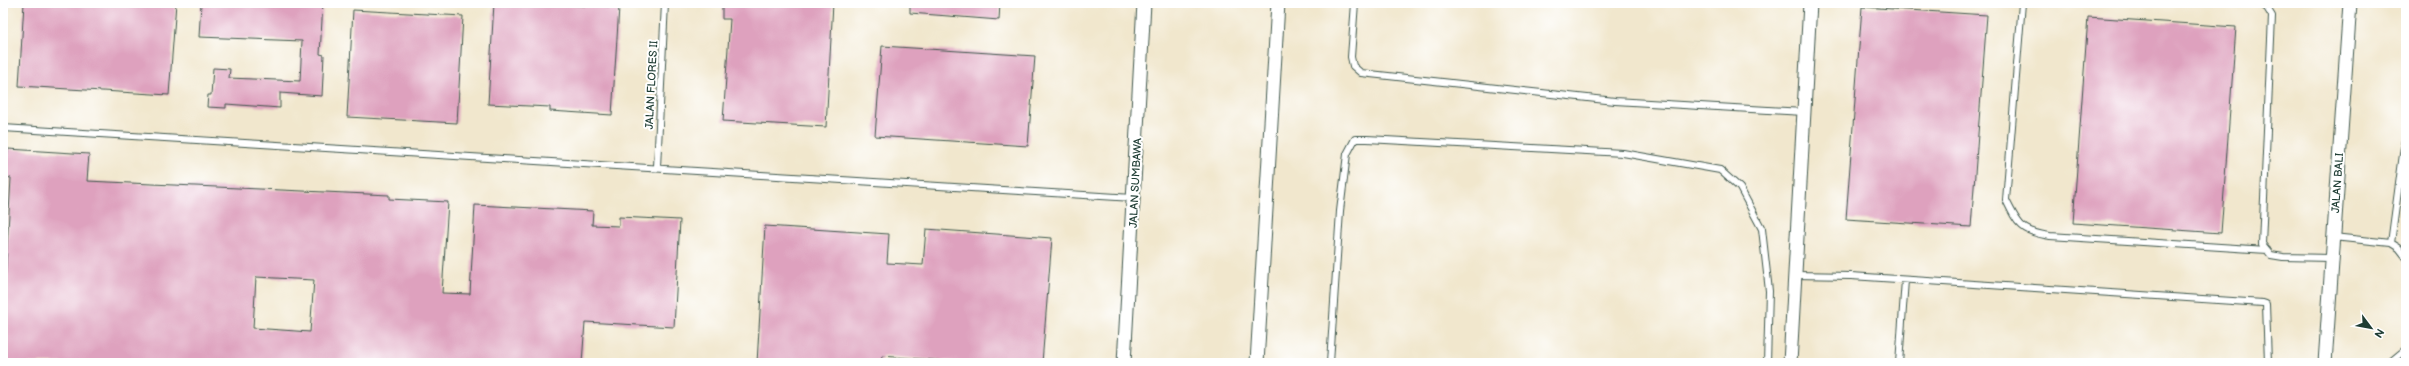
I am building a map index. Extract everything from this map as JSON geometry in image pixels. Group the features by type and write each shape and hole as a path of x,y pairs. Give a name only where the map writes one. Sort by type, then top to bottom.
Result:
{"street":[{"name":"JALAN SUMBAWA","path":"1124,363 1135,198 1144,3"},
{"path":"1257,363 1278,3"},
{"path":"1790,363 1810,3"},
{"name":"JALAN BALI","path":"2325,363 2350,3"}],"lane":[{"name":"JALAN FLORES II","path":"657,167 665,3"},
{"path":"1354,3 1351,57 1353,66 1361,73 1615,101 1804,112"},
{"path":"2022,3 2006,200 2015,219 2023,228 2032,233 2050,236 2267,250"},
{"path":"2260,3 2267,8 2272,16 2262,244 2271,255 2283,257 2332,258"},
{"path":"3,128 657,167 1135,198"},
{"path":"2391,243 2406,132"},
{"path":"1330,363 1340,211 1347,154 1356,139 1367,139 1623,153 1720,170 1740,188 1762,229 1769,291 1767,363"},
{"path":"2333,237 2391,243 2399,248 2406,257"},
{"path":"1795,275 1851,276 2263,303 2266,304 2268,363"},
{"path":"1899,363 1905,280"},
{"path":"2389,363 2406,349"}],"building":[{"path":"24,3 176,3 169,95 19,86"},
{"path":"201,3 323,3 320,54 324,55 322,96 280,93 280,108 226,104 226,108 207,107 208,95 211,95 213,68 230,69 229,78 300,81 302,41 199,37"},
{"path":"494,3 619,7 612,115 550,111 550,107 488,104"},
{"path":"722,3 833,3 826,127 723,121 730,19 722,19"},
{"path":"910,3 1000,3 999,20 910,13"},
{"path":"1862,7 1987,15 1971,227 1846,219"},
{"path":"353,10 463,16 457,123 347,117"},
{"path":"2088,17 2236,27 2221,233 2073,223"},
{"path":"882,46 1035,56 1028,146 875,136"},
{"path":"8,149 89,154 87,181 389,195 389,199 448,202 442,293 470,294 475,205 593,211 592,225 619,226 619,217 680,220 674,327 585,322 582,363 3,363 3,319 11,178 6,177","holes":["256,277 314,280 310,332 253,328"]},
{"path":"765,226 889,234 887,263 923,265 926,229 1052,238 1042,363 973,363 882,356 881,363 757,363"}]}
